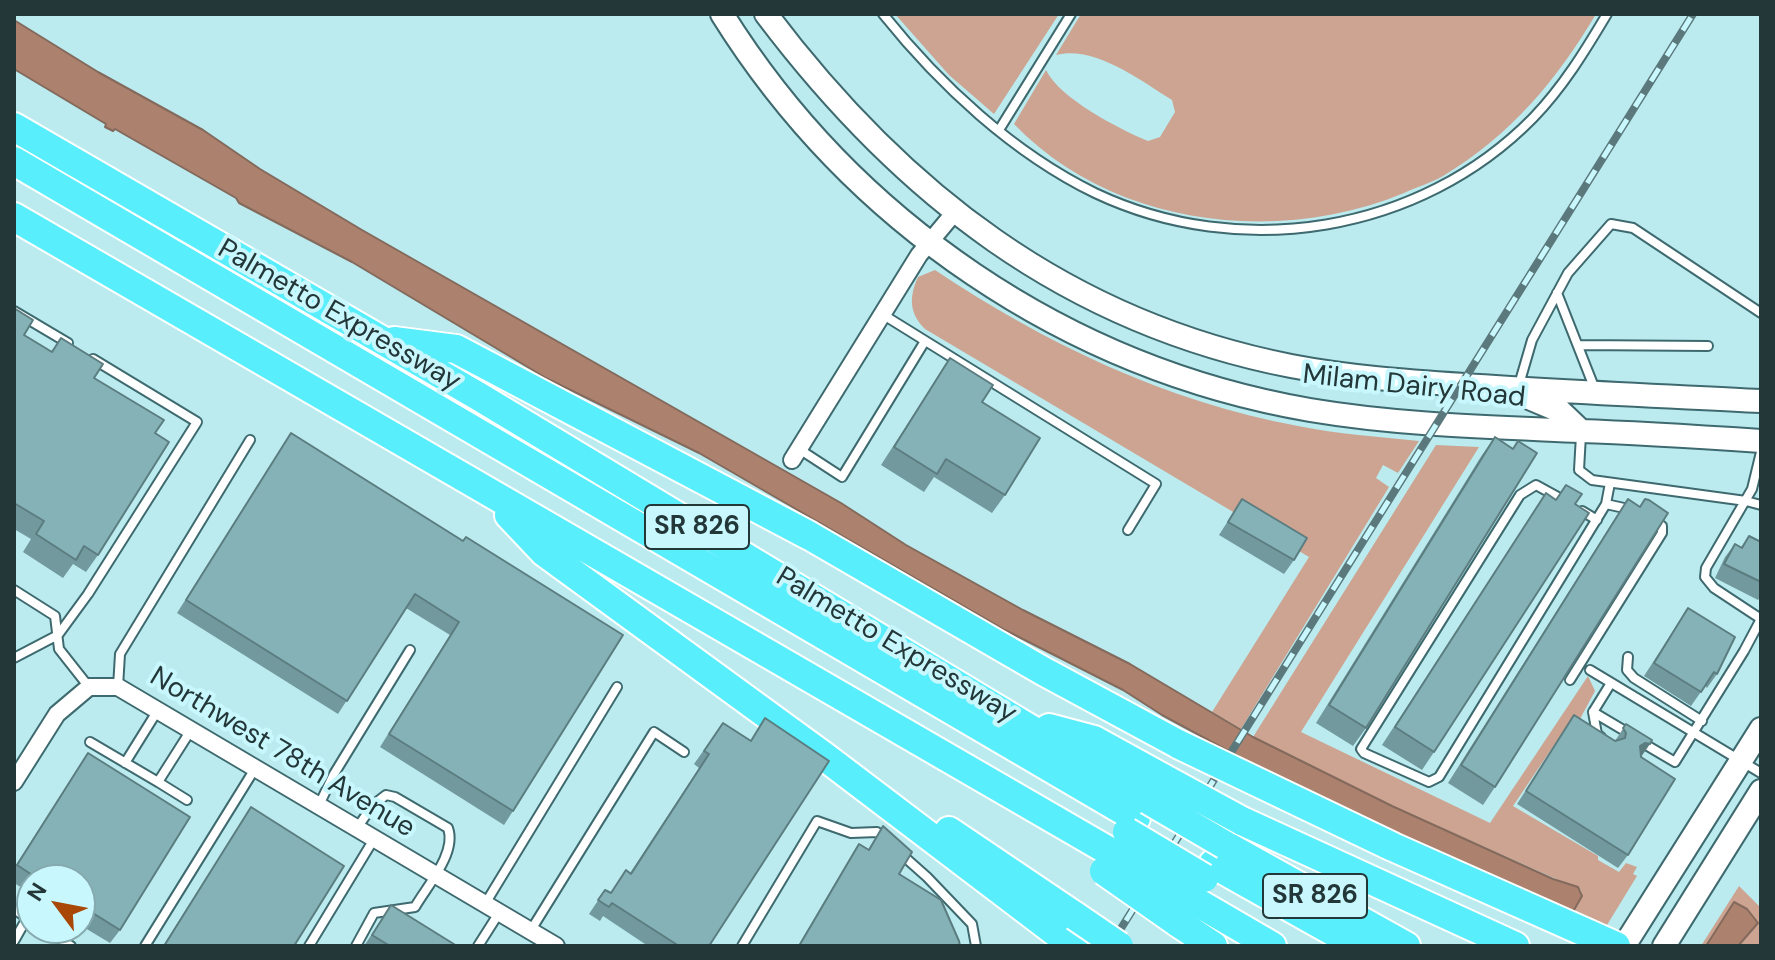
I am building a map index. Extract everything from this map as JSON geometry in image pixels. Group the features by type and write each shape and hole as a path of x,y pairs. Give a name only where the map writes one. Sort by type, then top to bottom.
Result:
{"highway":[{"name":"Palmetto Expressway","path":"14,127 378,339 1014,718 1132,826 1202,882 1272,946"},
{"path":"14,161 1132,826 1202,882 1321,946"},
{"path":"14,183 1132,826 1202,882 1359,946"},
{"name":"SR 826","path":"14,217 1079,834 1132,826"},
{"path":"378,339 456,349 810,536 1043,671 1180,745 1393,847 1616,946"},
{"path":"487,492 544,552 825,757 930,818 1070,933 1119,946"},
{"path":"1132,826 1242,821 1515,946"},
{"name":"Palmetto Expressway","path":"1202,882 1406,946"},
{"path":"1202,882 1213,946"}],"main road":[{"name":"Milam Dairy Road","path":"722,14 775,90 832,157 898,219 977,278 1075,334 1161,370 1228,391 1301,408 1370,418 1761,441"},
{"name":"Milam Dairy Road","path":"766,14 839,106 897,164 954,213 1079,291 1141,320 1199,342 1262,359 1348,375 1510,388 1761,401"},
{"path":"1510,388 1560,411 1571,418 1581,431"},
{"path":"1624,946 1761,729"},
{"path":"1664,946 1761,791"}],"street":[{"path":"796,455 919,255 954,213"},
{"path":"14,782 57,714 89,687"},
{"name":"Northwest 78th Avenue","path":"89,687 118,687 554,945"}],"lane":[{"path":"883,14 936,74 999,130 1068,178 1111,200 1155,216 1239,230 1289,230 1338,223 1383,211 1424,195 1469,170 1534,117 1563,83 1607,14"},
{"path":"999,130 1071,14"},
{"path":"1510,388 1568,273 1611,224 1633,228 1761,313"},
{"path":"1557,293 1596,392"},
{"path":"14,311 197,422 88,594 58,635 14,658"},
{"path":"882,314 1156,484 1128,530"},
{"path":"796,455 842,477 925,341"},
{"path":"1578,345 1708,346"},
{"path":"1581,431 1579,470 1592,480 1761,505"},
{"path":"118,687 120,654 250,440"},
{"path":"1662,765 1675,762 1695,733 1761,619 1714,588 1705,577 1706,568 1757,477 1761,452"},
{"path":"1597,520 1536,485 1520,495 1416,657 1361,749 1364,753 1429,782 1439,777 1597,520 1606,504 1610,483"},
{"path":"1570,680 1662,533 1662,526 1639,511 1606,504"},
{"path":"14,590 55,616 59,649 89,687"},
{"path":"319,805 334,774 410,650"},
{"path":"1628,657 1627,670 1634,678 1702,721"},
{"path":"1590,670 1761,773"},
{"path":"1610,747 1597,734 1593,712 1611,683"},
{"path":"478,946 492,908 617,687"},
{"path":"125,763 158,710"},
{"path":"1593,712 1675,762"},
{"path":"158,782 191,729"},
{"path":"531,931 654,732 684,752"},
{"path":"90,742 187,800"},
{"path":"145,946 256,767"},
{"path":"356,946 374,913 415,907 449,844 448,828 395,797 386,795 373,805 357,828"},
{"path":"742,946 817,821 851,833 877,832 927,877 972,924 976,946"},
{"path":"309,946 374,838"}],"shaded area":[{"path":"895,14 1059,14 994,114 949,75"},
{"path":"1081,14 1596,14 1565,62 1530,105 1490,143 1443,176 1355,209 1303,219 1250,221 1198,217 1147,205 1098,185 1054,158 1014,124 1046,70 1063,91 1106,121 1148,141 1160,137 1175,112 1172,100 1131,74 1101,60 1071,53 1056,55"},
{"path":"14,20 98,72 203,130 260,169 362,230 841,503 906,545 1023,610 1130,664 1253,737 1392,806 1553,879 1578,887 1582,896 1574,910 1565,915 1365,825 1162,715 1123,690 1005,630 699,453 546,378 352,262 239,203 236,198 115,129 105,127 106,124 14,69"},
{"path":"935,270 1020,322 1154,385 1249,415 1298,426 1419,441 1398,473 1383,465 1376,478 1389,487 1241,729 1212,712 1309,557 925,329 913,311 913,291 918,277"},
{"path":"1436,445 1479,447 1301,732 1490,823 1588,676 1595,691 1580,719 1573,717 1513,806 1598,856 1598,860 1619,872 1626,863 1637,867 1633,874 1637,876 1607,925 1574,910 1582,896 1581,890 1392,806 1253,737"},
{"path":"1739,886 1761,908 1761,946 1738,946 1758,923 1734,902 1706,946 1701,946"},
{"path":"1734,902 1747,909 1758,923 1738,946 1706,946"}],"building":[{"path":"14,308 33,320 24,335 52,352 61,338 103,364 94,378 164,420 155,433 169,442 98,555 84,546 76,560 36,534 44,521 14,503"},
{"path":"950,358 993,385 982,402 1040,438 1005,495 946,459 937,474 894,447"},
{"path":"291,433 463,541 466,537 623,635 513,811 389,734 459,622 415,594 347,701 186,600"},
{"path":"1495,437 1513,449 1518,441 1537,453 1366,728 1329,705"},
{"path":"1566,485 1582,494 1575,504 1589,513 1434,752 1395,727 1546,493 1556,500"},
{"path":"1242,499 1307,538 1294,560 1228,522"},
{"path":"1628,499 1640,507 1645,499 1649,500 1668,513 1495,787 1461,765"},
{"path":"1749,536 1761,542 1761,582 1724,564 1735,544 1742,548"},
{"path":"1688,608 1735,637 1717,674 1714,672 1701,692 1654,663"},
{"path":"1574,715 1615,741 1625,738 1623,728 1626,724 1652,740 1650,744 1640,746 1641,757 1675,779 1628,855 1526,791"},
{"path":"765,718 829,761 709,946 679,946 612,903 609,907 598,900 605,890 611,893 626,870 631,874 709,754 704,751 723,723 751,741"},
{"path":"88,753 190,817 120,930 96,915 96,864 18,864"},
{"path":"251,807 344,866 294,946 164,946"},
{"path":"883,826 912,852 899,874 941,900 960,946 799,946 859,844 869,850"},
{"path":"391,905 457,946 390,946 372,935"}],"railway":[{"path":"1110,946 1693,14"}]}
